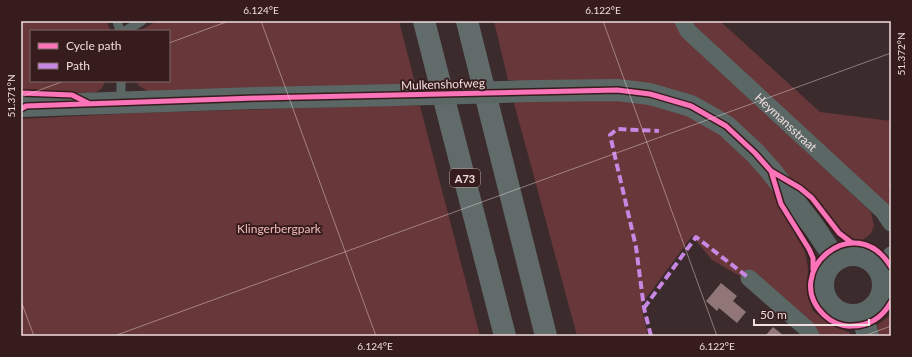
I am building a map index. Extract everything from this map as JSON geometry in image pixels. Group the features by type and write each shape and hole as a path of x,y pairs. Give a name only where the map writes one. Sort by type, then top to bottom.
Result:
{"highway":[{"name":"A73","path":"424,21 505,336"},
{"path":"467,21 546,336"}],"street":[{"name":"Heymansstraat","path":"683,21 688,30 883,211 891,223"},
{"name":"Mulkenshofweg","path":"21,106 121,92 397,95 617,90 650,94 691,106 726,126 771,170 814,227 836,260"},
{"path":"853,254 871,260 884,261 882,275 884,285 882,295 870,310 862,314 843,314 828,303 824,294 824,276 828,267 836,260 843,256 853,254"},
{"path":"749,278 807,329 811,336"},
{"path":"862,314 868,336"}],"lane":[{"path":"127,30 142,21"}],"green space":[{"path":"21,21 107,21 110,30 30,30 30,82 105,82 101,89 95,93 21,91"},
{"path":"157,21 399,21 415,83 153,94 139,86 137,82 170,82 170,30 141,30"},
{"path":"494,21 675,21 682,31 767,115 871,212 874,226 871,233 861,240 854,239 840,231 814,197 786,174 732,119 530,82 508,80"},
{"path":"689,21 720,21 820,112 891,121 891,190 888,191 891,194 891,208"},
{"path":"535,100 616,100 649,103 687,115 720,134 749,159 770,184 777,202 805,252 808,268 807,295 813,311 832,325 850,333 851,336 817,336 745,279 712,260 692,236 641,305 648,336 577,336 514,103"},
{"name":"Klingerbergpark","path":"399,105 420,106 480,336 21,336 21,119 138,113"},
{"path":"891,315 891,336 879,336 877,325"}],"building":[{"path":"721,283 737,296 733,301 746,312 737,323 719,308 717,311 706,301"},
{"path":"773,327 784,336 765,336"}],"marked path":[{"path":"651,336 644,308 636,247 610,135 617,129 659,131"},
{"path":"644,308 696,237 749,278"}],"cycle path":[{"path":"21,109 26,106 258,98 617,90 650,94 691,106 726,126 755,153 771,171 800,188 812,198 839,233 852,243"},
{"path":"21,93 72,95 88,103"},
{"path":"771,171 781,204 813,258 813,270"},
{"path":"891,267 876,250 859,243 842,245 828,253 816,266 811,281 813,298 824,315 833,322 841,325 858,326 870,323 879,317 891,302"}]}
